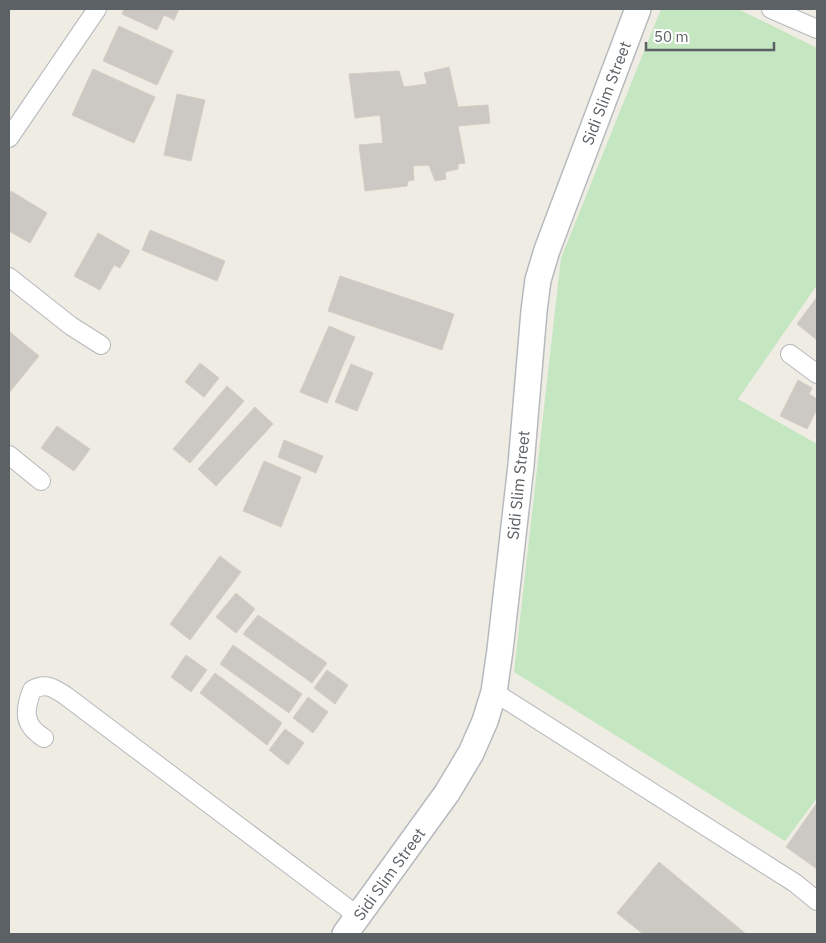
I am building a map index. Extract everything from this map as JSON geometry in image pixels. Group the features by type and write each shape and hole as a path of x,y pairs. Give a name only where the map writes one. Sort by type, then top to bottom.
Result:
{"main road":[{"name":"Sidi Slim Street","path":"351,925 447,793 471,753 485,721 494,692 521,465 538,280 547,250 638,9"}],"street":[{"path":"9,138 97,9"},
{"path":"771,9 817,30"},
{"path":"9,277 71,326 101,345"},
{"path":"790,354 817,374"},
{"path":"9,455 41,481"},
{"path":"44,738 33,731 26,714 32,690 40,685 49,685 74,702 351,925"},
{"path":"494,692 795,883 817,900"}],"green space":[{"path":"661,9 738,9 817,48 817,285 738,399 817,444 817,798 785,841 514,672 561,258"}],"building":[{"path":"124,9 179,9 174,20 164,15 157,30 122,14"},
{"path":"119,26 173,51 157,85 103,61"},
{"path":"449,67 458,107 488,105 490,123 458,126 465,163 458,164 458,169 445,172 446,179 435,181 429,165 413,166 414,180 408,181 407,186 365,191 359,145 383,143 380,115 355,118 349,74 399,71 404,87 427,84 424,73"},
{"path":"93,69 155,97 134,143 72,115"},
{"path":"177,94 205,100 191,161 164,155"},
{"path":"11,191 47,213 30,243 9,231 9,195"},
{"path":"150,230 225,261 217,281 142,250"},
{"path":"98,233 130,251 120,268 114,265 100,290 74,276"},
{"path":"340,276 454,314 442,350 328,311"},
{"path":"817,297 817,340 797,324"},
{"path":"329,326 355,337 327,403 300,392"},
{"path":"9,333 39,356 9,393"},
{"path":"200,363 219,378 204,397 185,382"},
{"path":"351,364 373,373 357,411 335,402"},
{"path":"798,380 812,388 809,394 817,399 817,409 807,429 780,416"},
{"path":"227,386 244,401 190,463 173,449"},
{"path":"255,407 273,424 216,486 198,469"},
{"path":"57,426 90,449 74,471 41,448"},
{"path":"284,440 323,456 316,473 278,457"},
{"path":"264,461 301,477 281,527 243,511"},
{"path":"220,556 241,572 190,640 170,624"},
{"path":"236,593 255,609 236,633 216,617"},
{"path":"258,615 327,663 312,683 243,634"},
{"path":"233,645 302,694 289,713 220,664"},
{"path":"186,655 207,670 191,692 171,677"},
{"path":"327,670 348,685 335,704 314,688"},
{"path":"215,673 282,723 267,745 200,693"},
{"path":"308,697 328,712 313,733 293,718"},
{"path":"285,729 304,743 288,765 269,750"},
{"path":"817,803 817,869 786,847"},
{"path":"659,862 746,934 643,934 617,913"}]}
